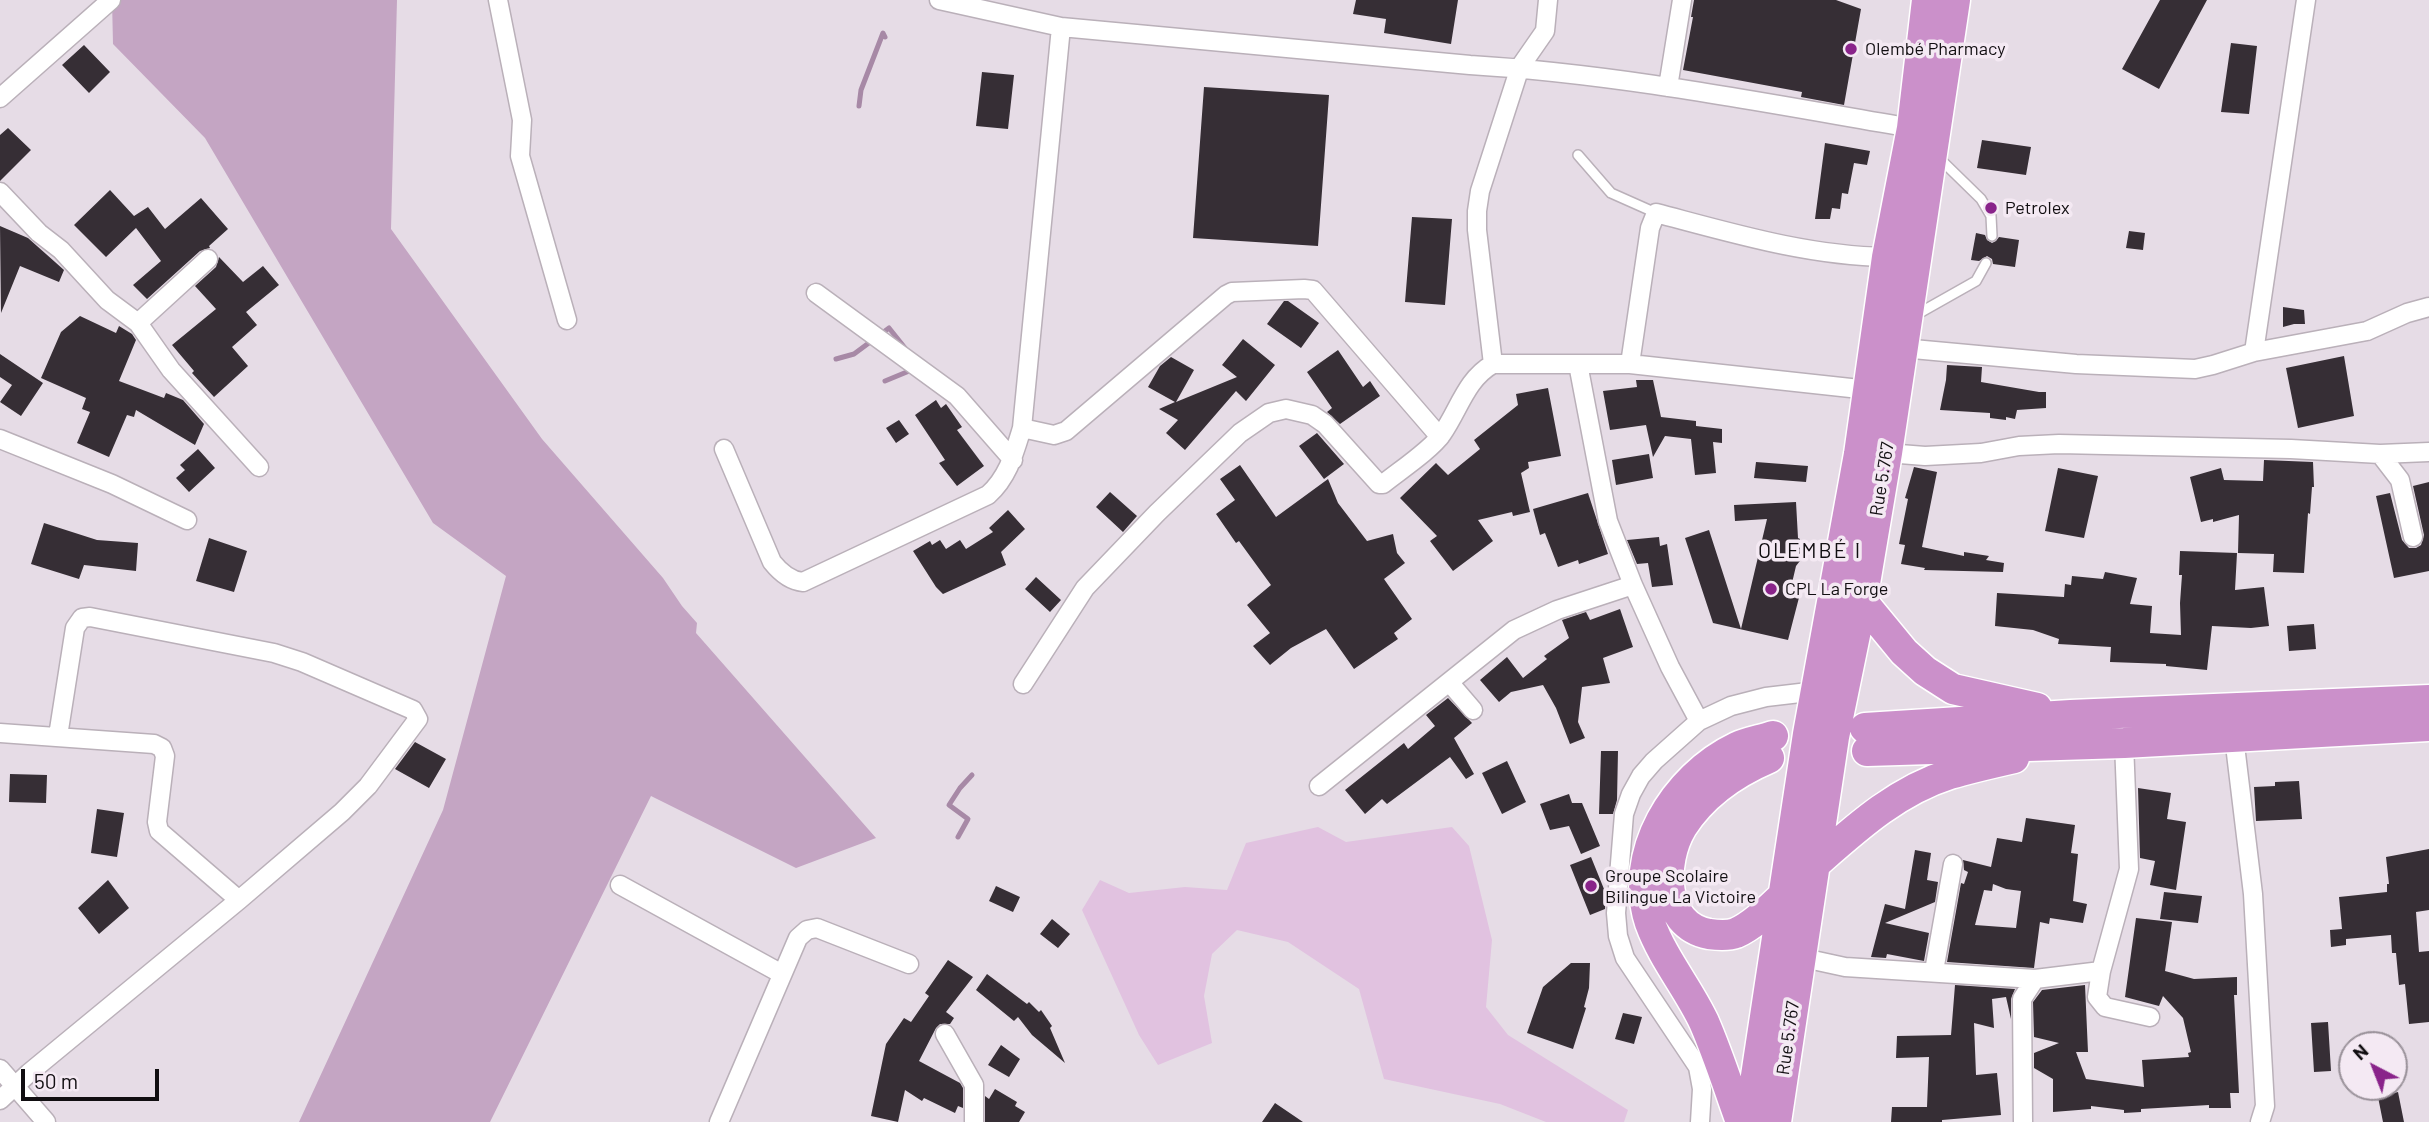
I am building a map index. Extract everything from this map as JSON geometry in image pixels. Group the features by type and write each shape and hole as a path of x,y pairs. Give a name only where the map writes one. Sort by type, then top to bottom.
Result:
{"highway":[{"path":"1749,1122 1783,896 1869,390 1887,257 1912,128 1927,0"},
{"name":"Rue 5.767","path":"1776,1122 1834,737 1862,601 1887,453 1955,0"},
{"path":"1862,601 1904,652 1925,671 1953,689 2070,730 2124,743 2429,726"},
{"path":"1866,739 2070,730 2429,699"},
{"path":"1814,865 1863,822 1905,793 2070,730"},
{"path":"1741,1122 1703,1021 1659,945 1649,921 1644,886 1650,846 1664,813 1689,782 1737,747 1771,747 1707,796 1681,828 1669,862 1669,893 1676,912 1686,923 1697,932 1716,935 1735,933 1758,919 1783,896"}],"street":[{"path":"0,98 111,0"},
{"path":"498,0 523,120 520,156 567,320"},
{"path":"939,0 1061,27 1470,65 1520,67 1668,87 1912,128"},
{"path":"1493,364 1476,211 1520,67 1545,31 1548,0"},
{"path":"1668,87 1682,0"},
{"path":"2254,352 2306,0"},
{"path":"724,449 772,562 778,570 796,581 803,582 988,495 999,485 1013,460 1022,428 1061,27"},
{"path":"0,192 39,233 61,250 107,300 138,324 171,370 259,467"},
{"path":"1630,364 1650,228 1656,213 1771,243 1838,254 1887,257"},
{"path":"138,324 208,258"},
{"path":"1022,428 1054,435 1066,431 1232,292 1304,289 1312,290 1440,437"},
{"path":"817,293 957,396 1013,460"},
{"path":"1904,334 2076,364 2195,369 2254,352 2367,331 2407,313 2429,307"},
{"path":"1023,684 1085,588 1230,442 1269,413 1286,409 1312,415 1325,424 1378,484 1383,484 1440,437 1472,382 1480,371 1493,364 1630,364 1869,390"},
{"path":"1578,364 1608,521 1670,667 1699,721"},
{"path":"0,439 111,484 187,520"},
{"path":"1887,453 1925,456 2059,444 2380,454 2429,452"},
{"path":"2380,454 2399,480 2413,537"},
{"path":"1319,786 1514,630 1556,610 1633,585"},
{"path":"0,1100 342,812 368,786 417,724 417,714 302,662 274,653 90,617 82,618 75,628 58,736"},
{"path":"1449,682 1473,710"},
{"path":"1700,1122 1702,1089 1698,1067 1625,958 1618,936 1616,913 1624,814 1631,794 1654,761 1699,721 1731,706 1766,697 1817,691"},
{"path":"0,733 154,744 162,748 165,756 159,831 239,901"},
{"path":"2234,737 2253,894 2259,974 2265,1106 2260,1122"},
{"path":"2124,743 2129,869 2101,971 2097,997 2105,1007 2151,1017"},
{"path":"1934,971 1953,864"},
{"path":"620,885 782,974"},
{"path":"719,1122 798,938 807,930 817,928 909,964"},
{"path":"1799,957 1845,967 2035,979 2101,971"},
{"path":"2024,1122 2022,999 2035,979"},
{"path":"945,1034 974,1085 974,1122"},
{"path":"0,1069 47,1122"}],"lane":[{"path":"1932,151 1981,199 1991,216 1992,236"},
{"path":"1578,155 1611,193 1656,213"},
{"path":"1904,334 1976,281 1986,263"}],"shaded area":[{"path":"112,0 397,0 391,229 542,439 663,578 697,623 696,633 876,838 796,868 651,796 490,1122 299,1122 443,810 506,576 433,523 205,138 113,44"},
{"path":"1318,827 1346,842 1452,827 1469,846 1492,940 1486,1007 1508,1035 1628,1110 1624,1122 1546,1122 1500,1104 1384,1079 1359,989 1288,942 1237,930 1212,954 1204,996 1212,1043 1158,1065 1139,1035 1082,910 1100,880 1129,893 1185,887 1227,890 1246,843"}],"building":[{"path":"1356,0 1458,0 1451,44 1384,33 1386,19 1353,14"},
{"path":"1694,0 1836,0 1861,9 1844,105 1801,97 1802,92 1683,70"},
{"path":"2160,0 2207,0 2159,89 2122,69"},
{"path":"2231,43 2257,46 2249,114 2221,112"},
{"path":"84,45 110,72 89,93 62,65"},
{"path":"982,72 1014,75 1008,129 976,126"},
{"path":"1204,87 1329,95 1318,246 1193,238"},
{"path":"8,128 31,150 0,181 0,135"},
{"path":"1982,140 2031,147 2026,175 1977,168"},
{"path":"1825,143 1870,151 1867,165 1854,163 1848,194 1842,193 1840,209 1832,208 1830,219 1815,219"},
{"path":"110,190 134,216 148,207 165,229 201,198 228,229 209,246 210,248 200,251 147,299 133,285 161,261 136,228 106,257 74,225"},
{"path":"1412,217 1452,219 1445,305 1405,302"},
{"path":"0,226 28,238 64,270 59,282 20,266 1,313"},
{"path":"2129,231 2145,233 2143,250 2126,248"},
{"path":"1976,233 1985,235 1992,243 1999,237 2019,240 2015,267 1993,264 1992,259 1987,256 1979,261 1971,260"},
{"path":"219,257 243,282 263,266 279,285 246,312 257,325 232,347 248,366 214,397 172,345 216,309 195,286 216,267"},
{"path":"1284,301 1288,301 1319,323 1301,348 1267,324"},
{"path":"2283,307 2304,310 2305,324 2283,327"},
{"path":"80,316 116,333 119,326 132,334 136,340 119,381 164,398 166,393 183,400 204,424 195,445 136,410 134,417 127,415 109,457 77,443 90,412 82,409 86,398 41,378 61,332"},
{"path":"1243,339 1275,365 1246,401 1236,391 1185,450 1166,433 1178,420 1159,409 1175,402 1148,387 1160,366 1171,357 1194,370 1176,402 1237,377 1222,365"},
{"path":"1338,350 1363,387 1370,381 1380,396 1340,424 1327,412 1332,408 1307,372"},
{"path":"0,354 43,383 21,416 0,402 12,385 0,377"},
{"path":"2344,356 2354,416 2298,428 2286,368"},
{"path":"1947,365 1982,367 1981,382 2046,392 2046,408 2017,410 2015,419 2006,417 2006,420 1990,418 1990,413 1940,410"},
{"path":"1636,380 1653,380 1661,417 1696,421 1696,426 1722,429 1722,443 1713,442 1716,473 1695,475 1691,439 1665,436 1653,457 1646,425 1610,430 1603,391 1637,387"},
{"path":"1548,388 1561,456 1528,462 1529,468 1521,473 1530,512 1513,516 1512,512 1478,520 1493,541 1453,571 1430,541 1437,536 1400,498 1436,463 1448,475 1480,449 1474,440 1518,405 1516,394"},
{"path":"936,400 941,408 946,404 962,427 957,430 984,466 957,486 939,463 945,460 915,415"},
{"path":"899,420 909,434 896,443 886,428"},
{"path":"1317,433 1344,464 1324,479 1299,446"},
{"path":"198,449 215,468 189,492 176,478 185,470 180,465"},
{"path":"1649,454 1653,478 1616,485 1612,460"},
{"path":"2264,460 2313,462 2314,487 2310,514 2308,513 2304,573 2273,572 2274,554 2238,553 2239,515 2213,522 2213,519 2201,522 2190,477 2221,468 2224,480 2263,481"},
{"path":"1756,462 1808,466 1806,482 1754,478"},
{"path":"1240,465 1276,517 1328,479 1338,503 1367,541 1393,534 1397,553 1405,563 1384,579 1412,619 1394,633 1398,639 1354,669 1326,629 1291,648 1270,665 1253,646 1270,633 1247,605 1271,585 1216,514 1235,500 1220,479"},
{"path":"1914,467 1937,472 1922,547 1964,556 1964,552 1989,556 1986,560 2004,563 2003,572 1924,570 1925,568 1901,564 1905,545 1899,544 1908,499 1905,498"},
{"path":"2058,468 2098,476 2084,538 2045,531"},
{"path":"2429,482 2429,571 2394,578 2376,496 2390,493 2402,540 2409,548 2416,548 2421,545 2424,535 2413,486"},
{"path":"1110,492 1137,516 1123,532 1096,507"},
{"path":"1588,493 1608,554 1579,564 1578,560 1558,567 1545,533 1540,535 1533,509"},
{"name":"CPL La Forge","path":"1796,502 1799,546 1810,548 1796,566 1792,583 1802,586 1788,640 1713,623 1685,538 1709,530 1741,629 1767,519 1735,521 1734,505"},
{"path":"1008,510 1025,529 1001,552 1006,565 943,594 913,551 930,541 932,545 940,540 946,549 960,540 966,549 993,532 989,528"},
{"path":"44,523 97,540 138,543 136,571 84,565 79,579 31,564"},
{"path":"1659,537 1660,546 1667,544 1673,585 1652,587 1648,563 1637,564 1627,540"},
{"path":"209,538 247,551 234,592 196,581"},
{"path":"2180,551 2237,553 2235,590 2264,587 2269,626 2212,626 2207,670 2166,664 2110,662 2111,647 2058,644 2059,639 2033,630 1995,626 1997,593 2064,597 2065,584 2071,585 2072,576 2103,579 2105,572 2137,578 2130,604 2152,606 2150,633 2181,635"},
{"path":"1036,577 1061,600 1050,612 1025,589"},
{"path":"1620,609 1633,647 1603,658 1610,683 1582,687 1578,722 1585,738 1570,744 1556,708 1543,685 1511,692 1499,702 1480,680 1507,657 1523,678 1547,659 1544,656 1569,638 1562,620 1586,612 1590,620"},
{"path":"2314,624 2316,649 2289,651 2287,626"},
{"path":"1448,698 1472,723 1454,738 1474,774 1466,779 1450,757 1387,804 1382,799 1365,814 1345,790 1404,743 1408,749 1435,726 1426,715"},
{"path":"415,742 446,759 429,788 395,769"},
{"path":"1601,751 1618,751 1617,800 1613,814 1599,814"},
{"path":"1507,761 1526,802 1502,814 1482,773"},
{"path":"10,774 47,775 46,803 9,802"},
{"path":"2299,781 2302,819 2256,821 2254,787 2275,786 2275,782"},
{"path":"2138,788 2171,793 2167,819 2186,822 2176,890 2150,885 2155,861 2140,858"},
{"path":"1569,794 1572,803 1582,803 1600,846 1581,854 1569,826 1550,830 1540,804"},
{"path":"97,809 124,813 117,857 91,853"},
{"path":"2026,818 2075,825 2071,853 2078,854 2073,901 2087,904 2083,923 2050,918 2049,924 2040,922 2034,968 1947,962 1961,883 1964,884 1968,872 1964,870 1963,860 1991,867 1997,838 2022,842","holes":["1993,884 2021,891 2016,928 1975,925 1984,890 1992,891"]},
{"path":"2429,849 2429,910 2416,912 2419,952 2429,951 2429,1022 2409,1024 2405,984 2399,985 2391,935 2346,939 2346,945 2331,947 2330,930 2342,929 2339,897 2387,892 2389,884 2386,857"},
{"path":"1915,850 1931,853 1927,880 1938,882 1935,902 1885,923 1929,933 1924,961 1887,954 1886,958 1871,957 1885,904 1905,909"},
{"name":"Groupe Scolaire Bilingue La Victoire","path":"1591,857 1606,894 1605,909 1590,915 1570,865"},
{"path":"108,880 129,908 99,934 78,908"},
{"path":"996,886 1020,897 1013,912 989,901"},
{"path":"2164,892 2202,896 2198,923 2160,919"},
{"path":"2136,918 2172,922 2165,971 2194,979 2237,977 2237,995 2234,995 2239,1093 2230,1093 2231,1108 2209,1108 2209,1105 2141,1109 2141,1112 2124,1113 2124,1110 2091,1106 2091,1109 2053,1112 2053,1079 2034,1068 2034,1053 2059,1043 2034,1037 2033,1002 2042,990 2085,985 2088,1052 2076,1052 2086,1079 2144,1087 2142,1060 2189,1057 2188,1053 2191,1052 2183,1018 2163,996 2159,1006 2125,997"},
{"path":"1052,919 1070,934 1058,948 1040,934"},
{"path":"948,960 973,977 946,1012 954,1018 950,1024 940,1024 936,1028 919,1061 960,1083 963,1088 963,1108 958,1106 955,1113 924,1098 922,1101 905,1090 898,1122 871,1116 886,1044 904,1018 911,1022 929,996 925,993"},
{"path":"1571,963 1590,963 1586,1008 1573,1049 1527,1033 1543,987"},
{"path":"987,974 1027,1004 1029,1002 1039,1012 1041,1010 1052,1026 1050,1028 1065,1063 1032,1035 1018,1017 1014,1021 976,990"},
{"path":"1955,985 2015,989 2011,999 2011,1019 2006,997 1992,999 1994,1028 1974,1023 1976,1075 1997,1073 2001,1115 1942,1122 1891,1122 1892,1107 1927,1107 1929,1057 1896,1058 1897,1036 1951,1035"},
{"path":"1623,1013 1642,1017 1634,1044 1615,1039"},
{"path":"2328,1022 2331,1071 2314,1072 2311,1023"},
{"path":"1001,1045 1020,1059 1009,1077 988,1065"},
{"path":"995,1089 1017,1102 1015,1106 1025,1112 1019,1122 985,1122 985,1096 989,1099"},
{"path":"2379,1101 2400,1101 2404,1122 2383,1122"},
{"path":"1275,1103 1303,1122 1262,1122"}],"waterway":[{"path":"859,106 861,90 883,33 885,37"},
{"path":"836,359 854,354 889,328 909,353"},
{"path":"885,381 914,369"},
{"path":"958,837 968,819 949,805 972,775"}],"place":[{"name":"Olembé Pharmacy","path":"1851,49"},
{"name":"Petrolex","path":"1991,208"},
{"name":"CPL La Forge","path":"1771,589"},
{"name":"Groupe Scolaire Bilingue La Victoire","path":"1591,886"}],"district":[{"name":"OLEMBÉ I","path":"1810,551"}]}
